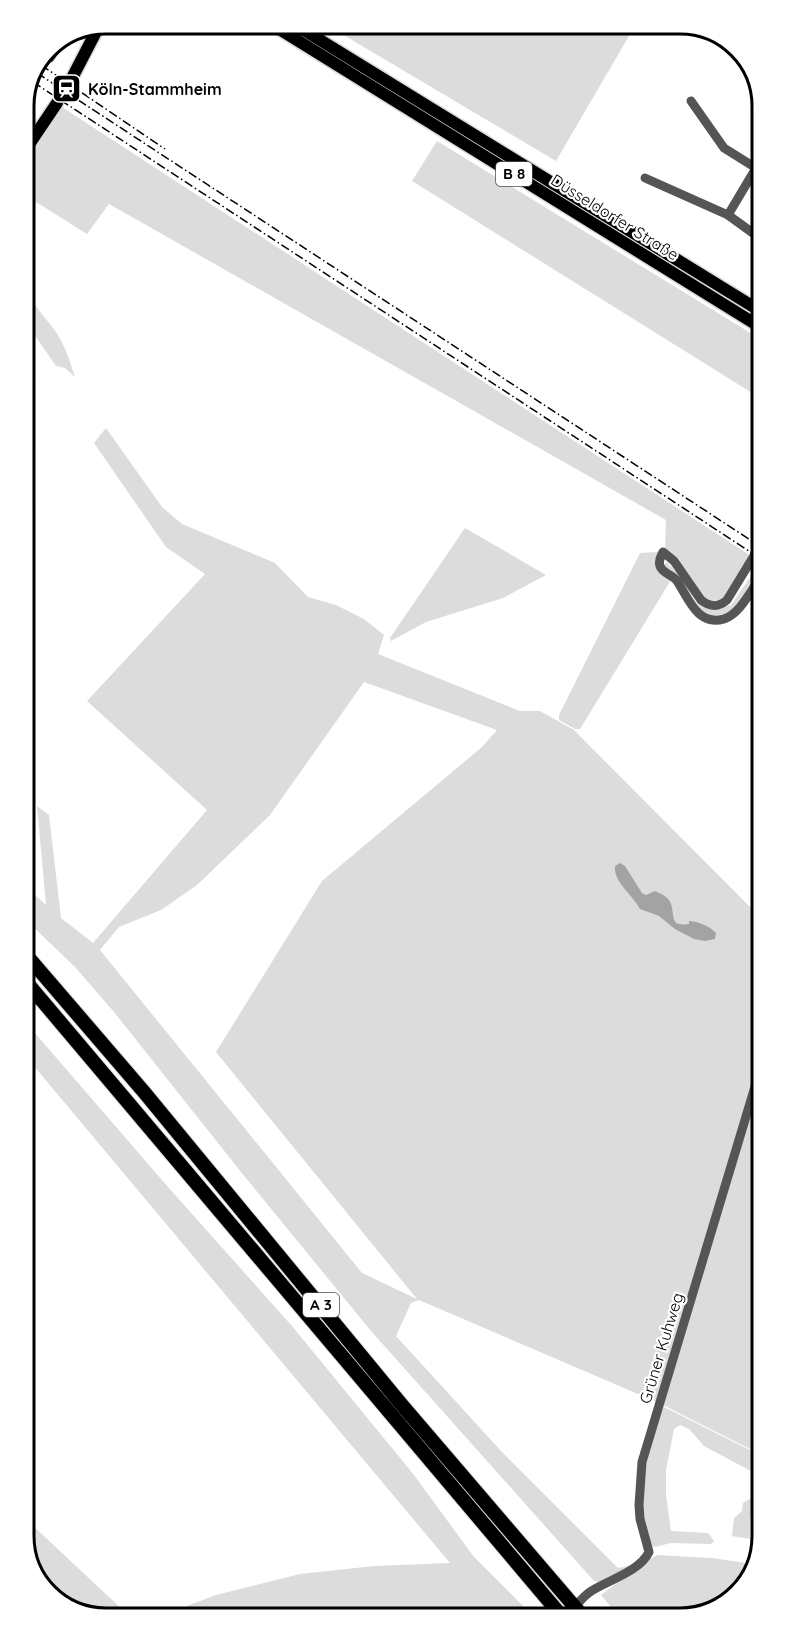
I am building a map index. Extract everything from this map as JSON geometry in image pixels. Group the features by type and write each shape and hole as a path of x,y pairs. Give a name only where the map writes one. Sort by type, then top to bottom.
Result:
{"highway":[{"name":"A 3","path":"35,965 401,1404 565,1595 579,1608"},
{"name":"A 3","path":"35,992 554,1608"}],"main road":[{"name":"Düsseldorfer Straße","path":"289,35 752,322"},
{"name":"Düsseldorfer Straße","path":"312,35 752,306"},
{"path":"71,80 94,36"},
{"path":"35,136 57,103"}],"street":[{"path":"691,101 724,148 752,166"},
{"path":"728,214 752,175"},
{"path":"645,178 728,214 752,232"},
{"path":"752,559 727,600 715,606 708,605 701,600 671,557 663,552 660,562 662,570 676,580 693,609 704,618 724,619 732,615 752,589"},
{"name":"Grüner Kuhweg","path":"579,1608 592,1590 637,1566 649,1552 640,1519 642,1462 752,1097"}],"shaded area":[{"path":"344,35 630,35 556,161"},
{"path":"62,107 751,556 726,598 714,603 703,597 665,549 666,520 109,204 87,234 36,202 35,204 35,145"},
{"path":"437,141 752,334 752,393 412,181"},
{"path":"35,305 59,337 75,377 65,368 56,366 35,336"},
{"path":"106,428 162,507 182,524 275,563 308,597 336,605 364,619 384,635 378,654 520,711 540,711 574,730 752,909 752,1450 659,1403 419,1300 411,1303 396,1336 502,1452 618,1568 633,1565 603,1583 594,1581 371,1331 114,1012 75,967 35,929 35,895 46,905 37,806 49,815 61,918 93,943 207,810 87,701 205,574 166,547 94,443","holes":["364,682 497,730 482,747 322,881 216,1052 417,1299 362,1273 100,950 119,927 161,910 197,885 270,815"]},
{"path":"465,528 546,575 503,598 426,622 391,641 390,638"},
{"path":"657,552 671,580 580,729 575,729 559,720 559,715 640,553"},
{"path":"667,562 682,578 696,602 712,610 731,605 752,575 752,598 738,615 717,618 706,616 662,566"},
{"path":"620,863 625,866 642,893 646,895 655,891 668,899 674,919 678,924 689,924 689,921 697,922 716,933 715,939 705,941 694,939 675,929 659,916 640,909 617,878 615,866"},
{"path":"35,1033 292,1326 414,1475 474,1557 525,1608 184,1607 216,1595 300,1574 374,1566 450,1563 35,1067"},
{"path":"660,1405 752,1451 752,1472 704,1446 689,1429 680,1425 674,1429 666,1470 666,1495 671,1531 708,1533 714,1541 711,1544 671,1543 655,1547 650,1545 642,1509 647,1457"},
{"path":"752,1498 750,1539 732,1536 734,1518 742,1511 743,1503"},
{"path":"35,1528 120,1607 83,1604 59,1590 44,1572 40,1563 36,1550"},
{"path":"657,1555 712,1558 746,1563 734,1583 707,1602 680,1608 612,1608 601,1595"}],"tunnel":[{"path":"57,103 71,80"}],"railway":[{"path":"46,68 165,149"},
{"path":"41,76 752,541"},
{"path":"38,85 752,553"}],"place":[{"name":"Köln-Stammheim","path":"67,89"}]}
